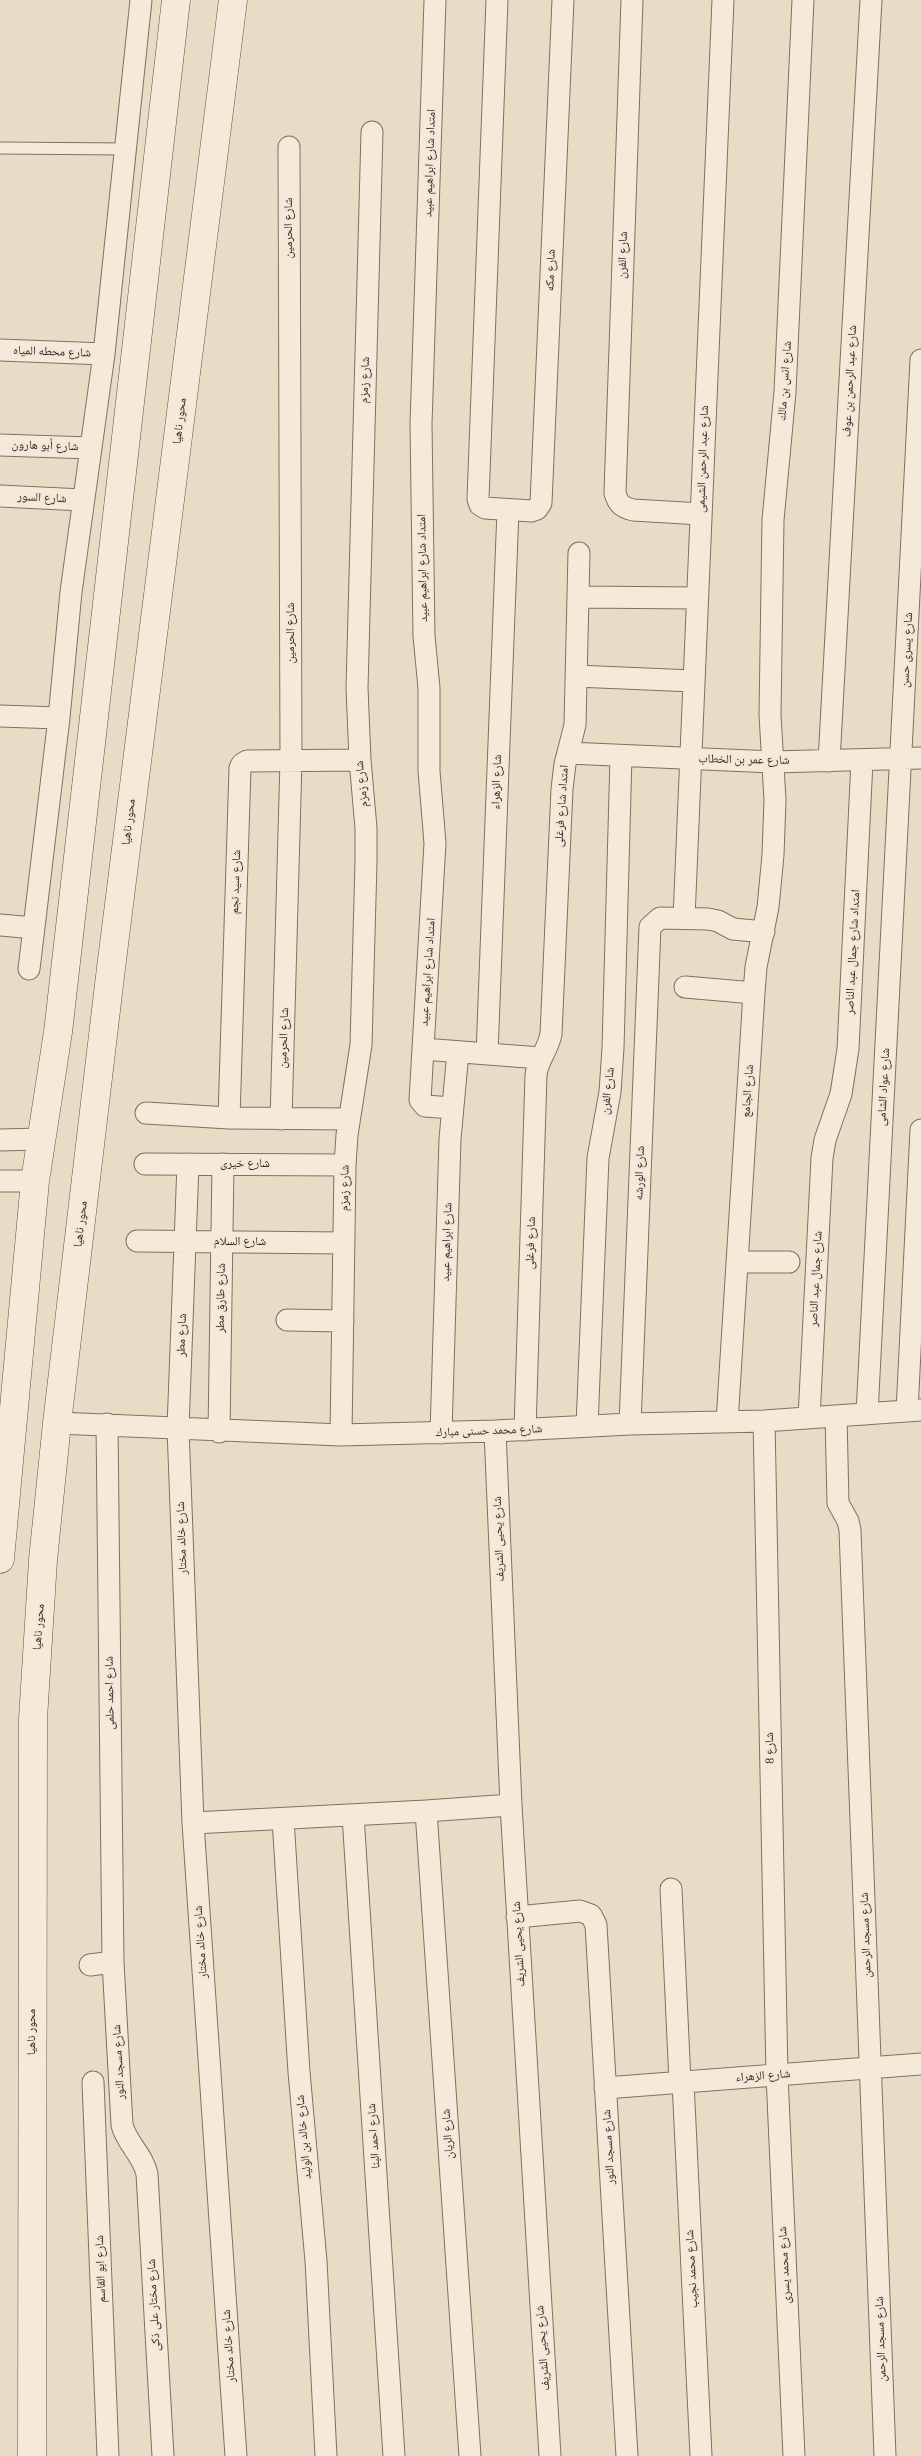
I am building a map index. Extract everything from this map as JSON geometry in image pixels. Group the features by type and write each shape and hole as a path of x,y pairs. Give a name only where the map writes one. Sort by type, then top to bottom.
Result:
{"main road":[{"path":"0,1559 7,1420 35,1181 58,1032 176,0"},
{"name":"محور ناهيا","path":"32,2456 33,1719 43,1560 56,1423 111,968 233,0"},
{"path":"7,1420 56,1423"}],"street":[{"path":"29,969 60,718 71,592 104,354 141,0"},
{"name":"امتداد شارع ابراهيم عبيد","path":"435,0 421,424 424,636 429,688 429,771 435,843 421,1102 425,1106 452,1108"},
{"name":"شارع مكه","path":"497,0 478,499 480,505 485,508 531,511 537,509 541,503 563,0"},
{"name":"شارع الفرن","path":"632,0 615,493 617,500 623,508 701,514"},
{"name":"شارع عبد الرحمن الشيمى","path":"684,918 723,0"},
{"name":"شارع انس بن مالك","path":"773,762 770,715 773,520 785,384 803,0"},
{"name":"شارع عبد الرحمن بن عوف","path":"829,761 871,0"},
{"name":"شارع زمزم","path":"341,1435 345,1165 349,1119 361,1046 366,862 366,828 360,760 357,652 372,132"},
{"name":"شارع الحرمين","path":"282,1119 292,761 289,147"},
{"name":"شارع محطه المياه","path":"0,350 104,354"},
{"name":"شارع يسرى حسن","path":"911,759 921,360"},
{"name":"شارع أبو هارون","path":"0,445 91,448"},
{"name":"شارع السور","path":"0,496 83,500"},
{"name":"شارع الزهراء","path":"486,1054 508,510"},
{"name":"امتداد شارع فرغلى","path":"540,1058 547,1051 552,1034 562,789 575,726 579,553"},
{"path":"578,597 697,598"},
{"path":"576,676 693,680"},
{"path":"0,716 60,718"},
{"name":"شارع عمر بن الخطاب","path":"568,753 773,762 911,759"},
{"name":"شارع الفرن","path":"587,1426 598,1158 610,1092 621,756"},
{"name":"شارع عواد الشامى","path":"867,1414 911,759"},
{"name":"شارع سيد نجم","path":"229,1118 240,768 247,762 360,760"},
{"name":"امتداد شارع جمال عبد الناصر","path":"825,1140 841,1094 848,1049 862,761"},
{"name":"شارع الجامع","path":"727,1422 756,967 764,932 771,881 775,800 773,762"},
{"name":"شارع الورشه","path":"630,1424 650,931 652,923 660,918 684,918"},
{"path":"684,918 714,920 733,929 764,932"},
{"path":"0,925 34,928"},
{"path":"685,987 754,993"},
{"path":"423,1049 540,1058"},
{"name":"شارع ابراهيم عبيد","path":"441,1433 452,1108 458,1052"},
{"name":"شارع فرغلى","path":"525,1430 536,1075 540,1058"},
{"path":"146,1113 229,1118 349,1119"},
{"path":"914,1411 921,1130"},
{"path":"0,1140 41,1139"},
{"name":"شارع جمال عبد الناصر","path":"809,1418 825,1140"},
{"name":"شارع خيرى","path":"145,1164 345,1165"},
{"name":"شارع مطر","path":"178,1428 188,1164"},
{"name":"شارع طارق مطر","path":"220,1432 223,1164"},
{"path":"0,1181 35,1181"},
{"name":"شارع السلام","path":"137,1241 344,1243"},
{"path":"737,1262 789,1262"},
{"path":"287,1320 343,1320"},
{"name":"شارع محمد حسنى مبارك","path":"56,1423 107,1424 220,1432 341,1435 764,1421 914,1411"},
{"name":"شارع مسجد الرحمن","path":"836,1416 838,1503 850,1530 886,2456"},
{"name":"شارع 8","path":"764,1421 777,2075"},
{"name":"شارع احمد حلمى","path":"107,1424 113,1962"},
{"name":"شارع خالد مختار","path":"178,1428 193,1823 236,2456"},
{"name":"شارع يحيى الشريف","path":"495,1431 510,1805 550,2456"},
{"path":"193,1823 510,1805"},
{"name":"شارع الريان","path":"426,1811 470,2456"},
{"name":"شارع احمد البنا","path":"353,1815 394,2456"},
{"name":"شارع خالد بن الوليد","path":"283,1819 298,2072 316,2261 326,2456"},
{"name":"شارع محمد نجيب","path":"671,1889 701,2456"},
{"name":"شارع مسجد النور","path":"517,1917 580,1911 586,1912 594,1920 627,2456"},
{"path":"90,1965 113,1962"},
{"name":"شارع مسجد النور","path":"113,1962 122,2125 128,2142 140,2156"},
{"name":"شارع الزهراء","path":"605,2088 921,2064"},
{"name":"شارع محمد يسرى","path":"777,2075 794,2456"},
{"name":"شارع ابو القاسم","path":"93,2082 108,2456"},
{"name":"شارع مختار على ذكى","path":"140,2156 148,2180 163,2456"}],"lane":[{"path":"0,148 125,149"}]}
